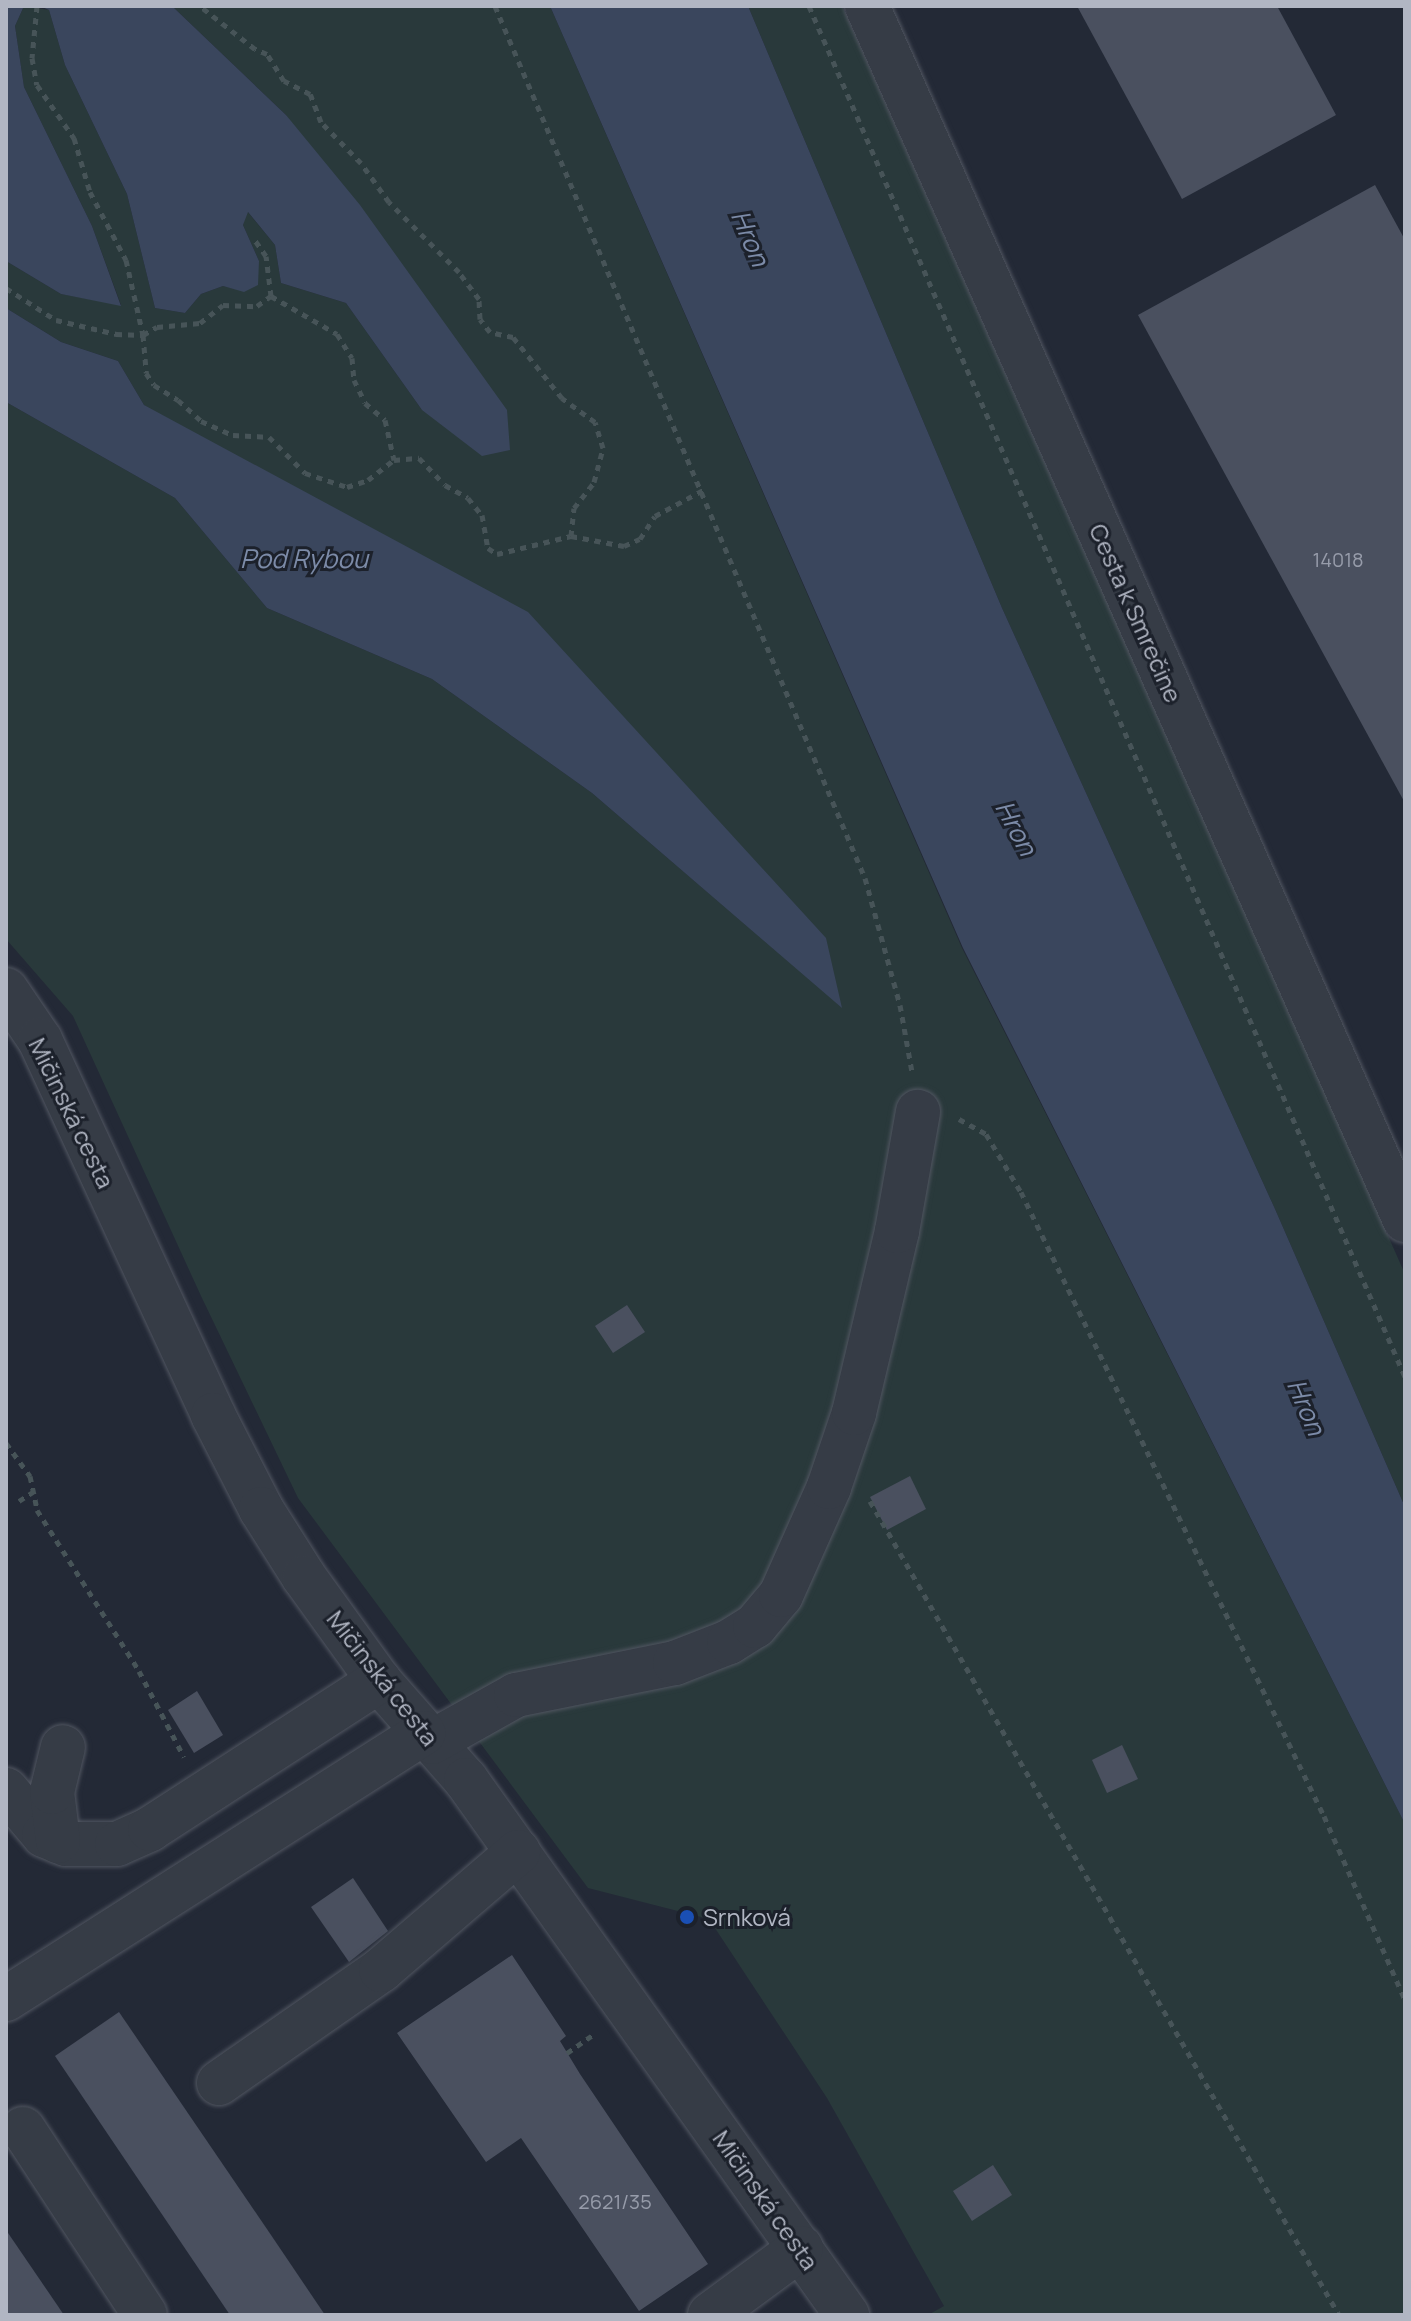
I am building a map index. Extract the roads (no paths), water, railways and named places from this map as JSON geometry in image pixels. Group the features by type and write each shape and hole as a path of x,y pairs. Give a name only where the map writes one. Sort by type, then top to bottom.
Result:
{"street":[{"name":"Cesta k Smrečine","path":"867,6 1405,1220"},
{"name":"Mičinská cesta","path":"6,990 40,1040 213,1415 261,1509 304,1577 379,1681 466,1780 847,2315"},
{"path":"6,1999 428,1737 516,1695 675,1663 729,1642 755,1626 781,1595 829,1487 854,1413 894,1245 918,1112"},
{"path":"6,1790 44,1835 58,1841 89,1846 117,1844 150,1829 379,1681"},
{"path":"58,1841 52,1792 63,1747"},
{"path":"219,2083 381,1970 518,1852"},
{"path":"23,2129 145,2315"},
{"path":"710,2315 801,2248"}],"water":[{"path":"6,6 24,6 15,26 24,87 92,226 121,306 61,294 6,261"},
{"path":"40,6 172,6 286,115 360,205 507,410 510,450 482,456 422,410 346,303 281,283 275,245 248,212 243,225 259,261 258,285 244,292 223,286 201,294 185,313 155,308 127,194 65,65 49,10"},
{"name":"Hron","path":"550,6 748,6 1002,608 1275,1209 1405,1507 1405,1824 963,948"},
{"name":"Pod Rybou","path":"6,308 61,342 118,361 144,405 528,612 826,938 842,1008 592,793 432,679 267,608 175,498 6,402"}],"place":[{"name":"Srnková","path":"687,1917"}]}
